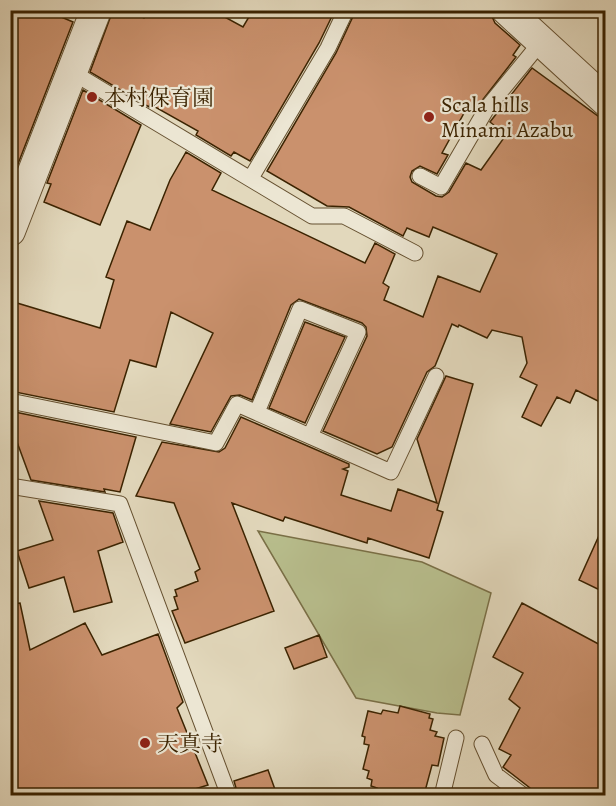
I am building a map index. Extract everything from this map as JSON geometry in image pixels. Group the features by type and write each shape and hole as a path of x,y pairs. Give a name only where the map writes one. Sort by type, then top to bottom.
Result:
{"street":[{"path":"10,231 96,10"},
{"path":"507,10 606,101"}],"lane":[{"path":"251,178 328,48 346,10"},
{"path":"420,176 441,187 487,108 541,42"},
{"path":"72,72 312,216 344,216 415,253"},
{"path":"257,412 300,309 358,332 310,436"},
{"path":"10,401 216,443 237,404 391,472 436,376"},
{"path":"10,486 120,504 229,795"},
{"path":"442,795 456,738"},
{"path":"482,744 496,775 524,795"}],"green space":[{"path":"258,531 422,562 491,593 460,715 356,698"}],"building":[{"path":"10,10 61,10 59,16 73,22 16,169 10,167"},
{"path":"113,10 128,10 144,18 148,10 212,10 243,27 253,10 335,10 319,43 250,161 234,152 231,156 196,135 198,131 150,104 149,107 90,72"},
{"path":"356,10 489,10 495,23 520,45 513,55 516,57 474,111 468,106 442,153 448,155 437,174 420,166 412,171 410,177 412,182 436,196 442,197 449,192 466,163 481,170 506,135 490,122 532,68 606,122 606,405 576,390 570,403 557,397 541,426 522,417 537,385 520,377 527,363 522,337 492,330 487,338 452,324 435,366 427,372 392,447 377,454 323,431 367,336 366,327 362,323 299,299 291,305 252,400 240,395 231,396 211,432 170,424 213,333 171,312 156,367 130,360 114,412 10,391 10,325 17,303 100,328 114,280 106,277 127,221 150,230 170,180 186,152 221,173 212,190 365,263 375,243 395,254 383,283 389,287 384,300 423,317 438,276 480,292 497,254 433,227 429,237 407,228 403,236 349,207 327,206 267,171 336,53"},
{"path":"83,90 141,125 100,225 44,202 51,184 47,183"},
{"path":"305,322 345,337 305,423 269,408"},
{"path":"446,376 473,384 437,510 443,512 429,558 368,538 367,543 285,517 283,521 232,503 274,611 185,643 172,611 178,609 174,597 177,596 175,590 198,581 195,572 200,569 174,503 136,496 162,442 219,452 225,448 241,417 349,464 349,467 343,469 348,471 341,495 391,511 398,489 437,503 417,439"},
{"path":"10,411 136,437 120,492 104,489 105,492 31,480 10,423"},
{"path":"39,501 113,513 123,542 98,551 112,602 74,612 64,577 29,588 17,551 53,540"},
{"path":"606,520 606,593 579,580"},
{"path":"20,603 30,650 85,623 102,655 158,634 183,702 177,708 208,785 195,789 197,795 10,795 10,604"},
{"path":"522,603 606,648 606,795 534,795 530,788 503,767 511,755 499,749 520,708 509,699 523,673 493,657"},
{"path":"319,635 327,657 294,669 285,648"},
{"path":"400,706 430,714 429,718 433,719 430,730 437,732 435,736 444,738 438,766 432,765 424,795 375,795 377,788 371,786 372,780 367,778 369,771 363,769 369,745 364,744 365,737 362,736 368,711 381,714 383,710 398,713"},
{"path":"268,770 277,795 238,795 234,781"}],"place":[{"name":"本村保育園","path":"92,97"},
{"name":"Scala hills Minami Azabu","path":"429,117"},
{"name":"天真寺","path":"145,743"}]}
